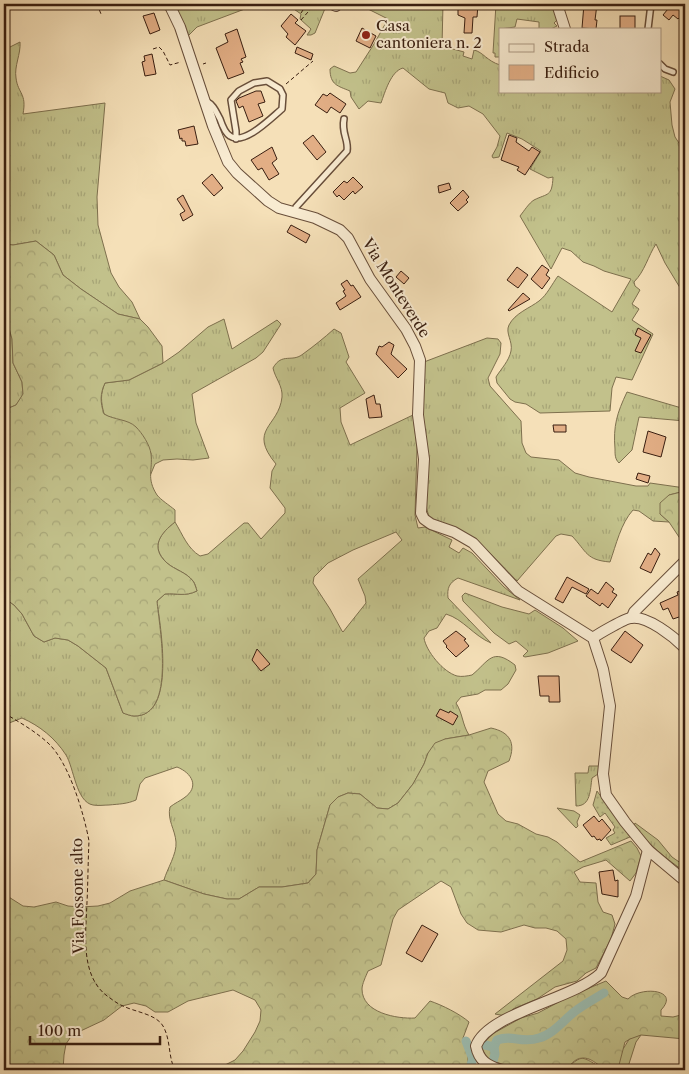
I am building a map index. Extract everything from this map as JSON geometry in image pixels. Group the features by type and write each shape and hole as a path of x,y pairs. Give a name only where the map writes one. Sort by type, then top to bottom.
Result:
{"street":[{"name":"Via Monteverde","path":"169,4 180,27 204,101 228,162 268,201 284,210 322,221 340,230 370,279 406,329 415,346 420,360 418,415 424,459 421,513 424,518 432,524 454,532 473,543 518,591 593,638"},
{"path":"557,4 565,28"},
{"path":"632,617 634,612 685,561"},
{"path":"685,648 660,627 632,617 593,638 603,669 610,706 603,774 604,787 613,806 648,850 685,881"},
{"path":"500,1070 488,1066 482,1060 476,1046 480,1037 504,1021 577,987 596,977 601,972 636,896 648,850"}],"lane":[{"path":"648,28 651,4"},
{"path":"662,66 673,72"},
{"path":"204,101 212,104 227,133 230,137 236,139 248,136 282,109 283,95 280,89 267,81 261,80 239,91 232,97 231,105 236,139"},
{"path":"294,213 296,207 347,151 348,148 343,134 344,119"}],"path":[{"path":"97,4 100,14"},
{"path":"301,13 307,4"},
{"path":"301,20 315,4"},
{"path":"153,49 159,48 163,51 170,65 185,61"},
{"path":"679,53 684,53 685,49"},
{"path":"280,89 313,61"},
{"name":"Via Fossone alto","path":"4,713 50,744 67,770 86,825 89,841 86,950 96,985 122,1006 154,1018 162,1025 175,1070"}],"green space":[{"path":"173,4 206,4 208,6 213,4 258,4 197,27 187,37"},
{"path":"282,4 324,4 326,6 315,33 307,35 311,29 300,19 301,14 288,5 285,8"},
{"path":"358,4 443,4 442,46 464,52 463,56 472,59 474,50 499,64 499,92 662,92 662,77 669,80 675,89 670,102 672,125 675,137 685,149 685,296 656,244 641,273 634,282 635,286 640,290 632,304 639,309 632,320 653,334 632,380 616,377 612,388 610,411 540,413 526,404 510,399 497,383 496,377 507,362 511,351 509,325 519,314 542,299 558,276 612,312 631,279 583,262 571,251 562,248 551,269 520,216 532,201 546,195 552,188 553,177 548,178 530,169 541,151 522,139 507,133 499,157 493,158 492,156 500,136 483,114 469,106 458,108 448,103 445,93 429,89 403,68 392,77 381,103 368,101 359,109 351,97 350,91 333,82 330,69 334,66 350,73 356,72 388,19"},
{"path":"496,4 552,4 557,20 554,23 557,26 553,28 539,28 539,22 517,19 515,27 499,28 499,57 495,57 495,53 493,53"},
{"path":"20,42 16,74 17,83 24,102 23,114 105,103 97,197 98,225 111,273 119,287 132,302 140,319 118,314 81,289 63,275 54,255 36,241 13,245 4,244 4,50"},
{"path":"36,241 54,255 63,275 118,314 140,319 162,346 163,363 129,380 105,383 101,398 104,414 133,424 141,432 147,443 151,454 151,479 154,489 159,497 175,510 175,522 165,531 159,541 159,551 167,563 184,573 194,582 197,591 185,594 165,594 157,601 162,649 161,687 156,702 147,712 134,716 123,713 106,668 68,640 55,638 44,642 34,636 22,614 4,598 4,410 16,405 23,394 22,382 13,363 12,339 9,328 9,293 4,281 4,244 13,245"},
{"path":"4,281 9,293 9,328 12,339 13,363 22,382 23,395 16,405 4,410"},
{"path":"224,319 232,349 277,320 281,324 263,352 256,358 192,394 196,423 209,458 163,460 155,464 150,476 151,453 124,421 113,419 104,414 101,398 105,383 129,380 163,363 208,327"},
{"path":"334,329 341,333 349,357 346,362 365,393 340,408 341,422 350,445 413,415 417,447 415,515 418,528 425,527 452,540 449,547 459,553 463,548 472,553 504,587 520,600 458,578 449,586 448,598 491,643 452,616 446,614 437,628 429,631 424,638 428,649 441,666 457,676 472,675 491,658 496,657 501,657 515,665 516,670 508,684 501,690 485,690 478,694 461,697 456,703 469,735 445,739 428,753 413,784 398,803 388,809 377,808 360,794 348,793 338,797 330,805 317,850 316,874 308,883 282,887 259,887 239,899 227,899 204,894 164,880 176,847 169,812 170,807 189,794 192,789 192,781 187,773 177,767 145,778 140,784 136,800 126,803 93,805 87,803 83,798 66,755 52,738 22,718 4,725 4,598 22,614 34,636 44,642 55,638 68,640 106,668 123,713 134,716 147,712 156,702 161,687 163,668 157,601 165,594 185,594 197,591 190,578 167,563 162,557 159,551 159,540 175,522 188,545 200,556 208,554 244,523 248,523 261,539 285,513 285,508 270,488 272,471 276,464 264,443 264,435 280,407 282,397 273,368 280,360 299,357","holes":["396,532 402,540 358,579 366,603 343,632 313,583 314,577 328,563 353,550"]},
{"path":"487,338 498,339 501,343 500,354 488,378 490,386 521,421 522,443 526,453 531,457 559,460 575,473 589,477 636,486 648,486 650,483 685,488 685,491 669,495 660,514 669,522 653,521 639,511 633,510 622,528 610,562 591,557 572,536 561,534 556,536 517,581 482,545 465,533 433,521 429,517 426,506 422,419 424,362"},
{"path":"627,392 685,409 685,421 639,417 632,450 619,463 615,455 615,426"},
{"path":"685,491 685,546 669,522 660,514 660,503 669,495"},
{"path":"465,593 502,607 529,614 535,610 563,628 578,641 548,653 525,657 523,656 528,651 516,641 509,644 494,633 463,601 462,596"},
{"path":"491,728 507,735 512,749 509,761 488,771 484,782 498,814 506,821 548,837 557,842 580,862 631,841 641,856 636,873 630,881 606,860 583,867 574,872 580,882 596,883 598,902 603,912 612,915 615,924 611,939 596,968 586,973 577,981 555,987 537,999 513,1009 506,1016 495,1014 563,961 567,950 566,939 557,931 524,925 501,932 478,930 467,923 461,914 451,887 441,881 398,910 393,919 381,965 368,971 364,980 362,989 364,997 374,1009 390,1016 415,1018 430,1001 451,1010 465,1019 469,1022 463,1038 468,1055 468,1065 463,1070 221,1070 225,1065 235,1060 243,1051 260,1021 261,1010 255,1000 233,990 188,1001 168,1012 155,1012 146,1006 134,1003 122,1006 104,1020 72,1035 66,1044 63,1070 4,1070 4,1042 9,1035 9,1031 4,1012 4,894 23,906 34,907 56,902 80,907 110,903 130,891 164,880 204,894 227,899 239,899 259,887 282,887 308,883 316,874 317,850 330,805 338,797 348,793 360,794 377,808 388,809 398,803 413,784 435,743"},
{"path":"589,766 599,766 598,774 592,778 589,796 585,803 576,806 575,773 588,773"},
{"path":"597,791 630,837 611,845 606,838 615,833 613,830 615,827 605,813 600,817 593,805"},
{"path":"557,808 574,811 580,815 577,822 578,826 576,828"},
{"path":"635,823 658,840 672,857 685,866 685,872 651,845 639,832 634,825"},
{"path":"606,981 622,997 628,999 641,992 649,991 663,994 666,998 666,1003 661,1010 661,1016 673,1017 685,1014 685,1039 641,1035 630,1039 625,1042 619,1065 607,1068 592,1060 580,1058 563,1070 518,1070 498,1063 485,1055 482,1048 486,1040 494,1033 521,1018 538,1013 570,996"},
{"path":"641,1035 636,1042 627,1070 563,1070 581,1058 601,1068 621,1052 629,1039"}],"building":[{"path":"458,4 478,4 477,17 473,17 472,33 464,33 465,18 458,15"},
{"path":"584,4 597,4 596,28 582,28"},
{"path":"672,4 685,4 685,18 682,15 678,19 673,15 669,20 663,15"},
{"path":"154,13 160,30 150,34 143,16"},
{"path":"291,14 298,20 295,23 306,31 295,45 286,37 288,34 281,26"},
{"path":"620,16 635,16 635,28 620,28"},
{"path":"362,28 376,36 370,48 356,41"},
{"path":"237,29 246,57 241,59 243,62 240,63 244,73 228,79 216,48 228,42 225,34"},
{"path":"297,47 313,54 311,60 295,53"},
{"path":"152,54 156,74 145,76 142,62 145,61 144,56"},
{"path":"256,91 261,91 265,102 258,104 263,116 249,122 243,106 239,108 236,101"},
{"path":"330,93 346,104 340,113 331,107 327,113 315,105 323,94 327,96"},
{"path":"194,126 198,144 186,146 185,141 182,141 182,138 180,139 178,130"},
{"path":"313,135 326,152 317,160 303,143"},
{"path":"509,135 517,138 516,142 529,151 532,147 540,152 525,175 517,170 519,167 501,160"},
{"path":"272,147 277,159 272,163 279,174 269,180 262,168 258,170 251,160"},
{"path":"212,174 223,188 214,196 202,183"},
{"path":"353,177 363,187 355,194 353,191 344,200 339,195 337,197 333,192 344,181 347,183"},
{"path":"449,183 451,189 439,193 438,186"},
{"path":"463,190 469,197 466,200 468,202 458,211 450,203"},
{"path":"183,195 193,215 183,221 180,214 185,211 177,199"},
{"path":"291,225 310,235 306,243 287,232"},
{"path":"542,265 549,270 546,275 550,278 542,289 531,279"},
{"path":"517,267 528,275 518,288 507,280"},
{"path":"401,271 409,278 404,284 396,277"},
{"path":"347,280 361,297 340,310 336,303 346,296 341,284"},
{"path":"523,293 530,299 509,311 508,310"},
{"path":"638,328 651,335 641,353 635,351 641,338 635,335"},
{"path":"389,342 394,345 391,354 407,369 398,378 376,354 379,346 382,347"},
{"path":"374,395 376,404 380,404 382,417 369,418 366,399"},
{"path":"553,425 566,425 566,432 554,432"},
{"path":"648,431 666,437 661,457 643,452"},
{"path":"638,473 650,476 648,483 636,479"},
{"path":"655,548 660,554 651,573 640,568 648,553 651,555"},
{"path":"567,577 589,589 586,594 572,587 563,603 555,599"},
{"path":"606,582 614,589 612,592 617,595 608,608 602,603 600,606 586,596 591,589 598,594"},
{"path":"685,589 685,611 680,612 682,616 673,619 668,608 663,610 660,603 678,595 677,592"},
{"path":"456,631 466,639 464,640 469,646 456,657 443,641"},
{"path":"625,631 643,645 631,663 611,650"},
{"path":"257,649 270,664 261,671 252,660"},
{"path":"538,676 559,676 560,702 549,702 549,696 540,696"},
{"path":"440,709 449,713 450,711 458,716 453,725 436,716"},
{"path":"594,816 599,822 602,819 611,830 601,841 600,839 597,840 594,836 592,837 583,825"},
{"path":"613,870 615,881 618,880 618,897 602,894 599,872"},
{"path":"422,925 438,934 422,962 406,953"}],"waterway":[{"path":"485,1045 494,1047 497,1040 503,1038 533,1040 544,1036 577,1009 604,993"},
{"path":"466,1041 473,1059 469,1070"},
{"path":"493,1061 494,1047"}],"place":[{"name":"Casa cantoniera n. 2","path":"366,35"}]}
